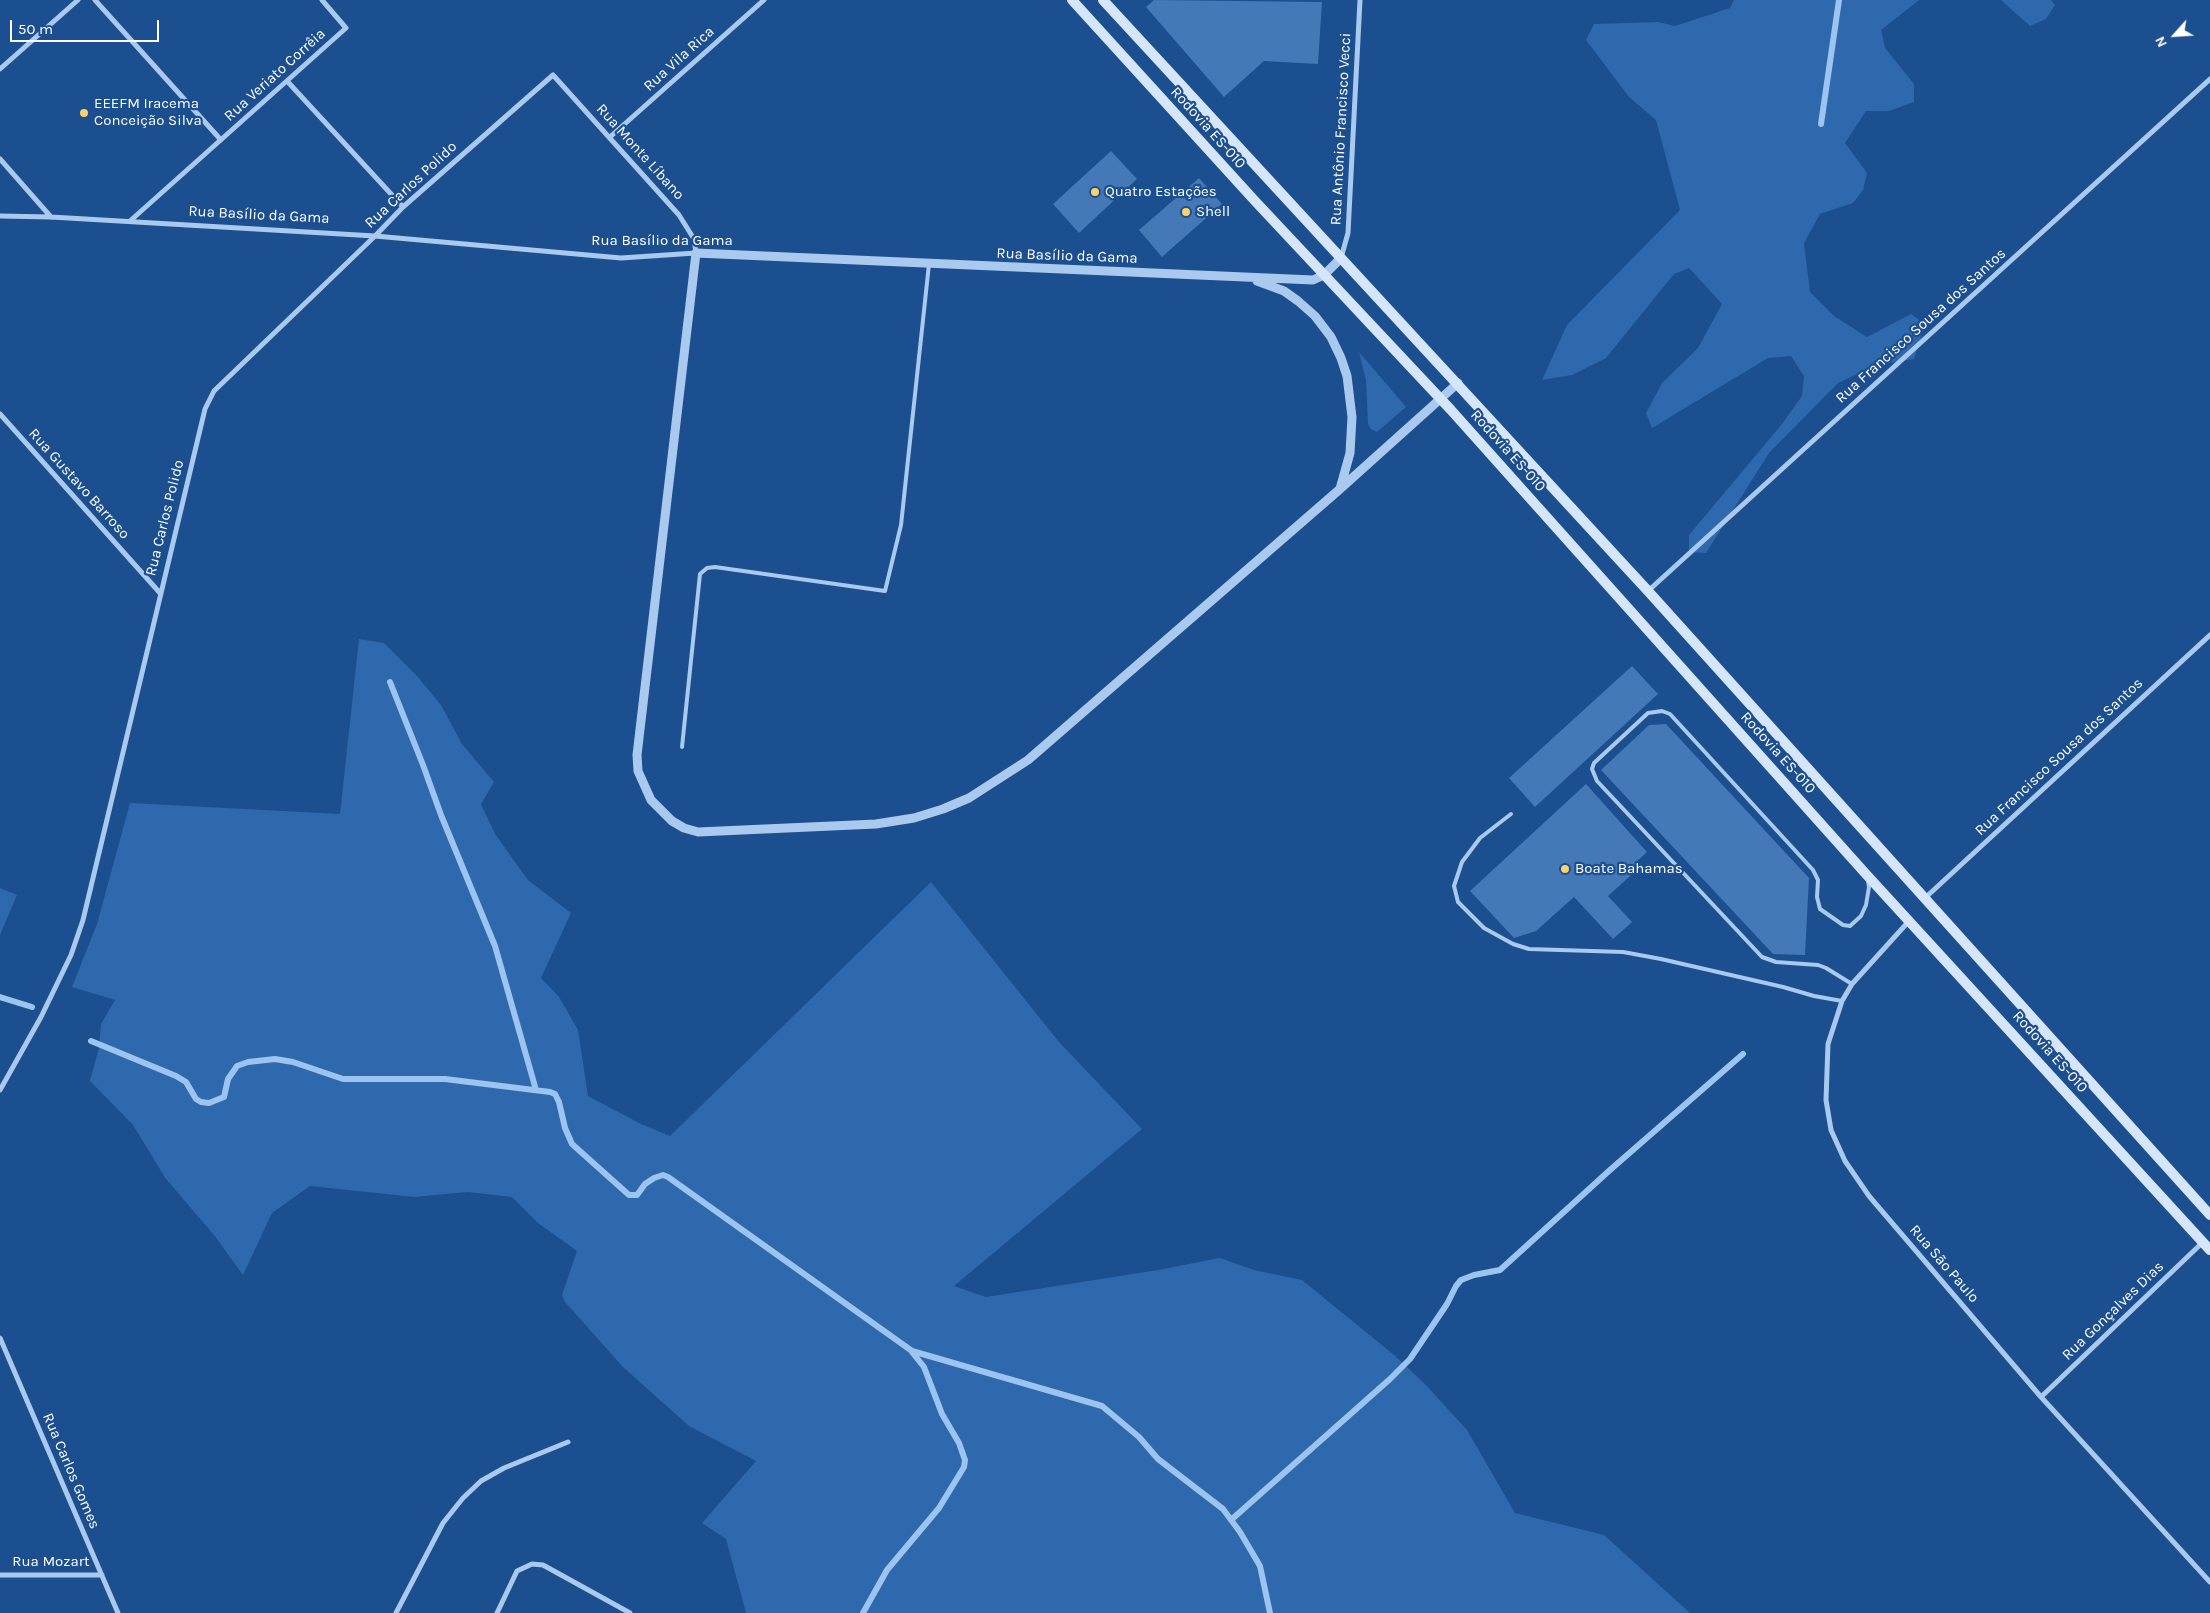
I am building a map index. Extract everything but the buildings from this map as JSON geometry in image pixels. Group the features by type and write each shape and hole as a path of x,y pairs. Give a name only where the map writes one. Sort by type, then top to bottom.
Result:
{"main road":[{"name":"Rodovia ES-010","path":"1072,0 1324,275 1441,399 1866,873 2206,1246"},
{"name":"Rodovia ES-010","path":"1103,0 1648,591 2210,1215"}],"street":[{"path":"0,69 78,0"},
{"path":"95,0 221,140"},
{"name":"Rua Veriato Corrêia","path":"130,221 346,28 322,0"},
{"name":"Rua Vila Rica","path":"610,137 764,0"},
{"name":"Rua Antônio Francisco Vecci","path":"1341,258 1348,233 1360,0"},
{"name":"Rua Monte Líbano","path":"553,75 679,215 694,240 696,253"},
{"name":"Rua Carlos Polido","path":"0,1090 46,1008 71,955 83,920 205,409 214,391 403,207 553,75"},
{"name":"Rua Francisco Sousa dos Santos","path":"1648,591 2210,79"},
{"path":"287,81 403,207"},
{"path":"0,158 51,217"},
{"name":"Rua Basílio da Gama","path":"0,216 130,221 375,236 621,258 696,253 1313,280 1324,275"},
{"path":"696,253 637,755 638,771 651,800 662,812 684,828 698,832 876,824 914,818 969,798 1028,760 1340,489 1458,383"},
{"path":"1324,275 1341,258"},
{"path":"1247,277 1284,291 1298,300 1315,316 1331,337 1341,358 1351,398 1352,427 1350,453 1340,489"},
{"name":"Rua Gustavo Barroso","path":"0,414 160,592"},
{"name":"Rua Francisco Sousa dos Santos","path":"1925,898 2210,635"},
{"name":"Rua São Paulo","path":"1909,920 1852,984 1842,1001 1828,1044 1826,1100 1831,1130 1845,1161 1869,1196 2041,1397 2210,1582"},
{"name":"Rua Gonçalves Dias","path":"2041,1397 2206,1246"},
{"name":"Rua Carlos Gomes","path":"0,1338 118,1613"},
{"path":"396,1613 443,1523 463,1498 481,1481 504,1468 568,1442"},
{"path":"497,1613 517,1572 532,1564 543,1565 630,1613"},
{"name":"Rua Mozart","path":"0,1575 102,1575"}],"lane":[{"path":"682,747 700,574 707,568 715,567 885,591 901,525 929,263"},
{"path":"1852,984 1818,965 1776,962 1762,958 1597,781 1592,769 1594,763 1648,714 1662,711 1670,714 1814,870 1818,880 1817,897 1820,909 1843,925 1850,926 1855,922 1866,905 1869,887 1866,873"},
{"path":"1511,814 1480,838 1462,862 1454,886 1458,902 1484,928 1513,944 1529,949 1623,952 1842,1001"}],"shaded area":[{"path":"1734,0 1919,0 1881,30 1885,48 1914,84 1914,102 1889,111 1866,111 1845,143 1867,173 1863,190 1853,203 1820,214 1804,243 1810,292 1834,316 1867,337 1911,314 1925,324 1914,359 1876,365 1838,383 1769,453 1706,553 1689,552 1689,535 1782,424 1802,396 1804,376 1791,356 1768,358 1652,428 1646,413 1662,383 1698,348 1722,304 1689,268 1674,274 1606,358 1572,375 1542,380 1567,325 1680,210 1656,120 1629,97 1586,40 1594,24 1658,22 1675,26 1730,8"},
{"path":"2001,0 2051,0 2055,5 2046,19 2030,26"},
{"path":"1359,352 1406,407 1377,432 1371,429 1368,424 1366,380"},
{"path":"359,639 384,643 417,676 441,705 462,744 494,782 481,804 495,834 528,880 571,913 541,978 559,997 578,1030 588,1096 641,1124 670,1136 931,882 1059,1042 1142,1129 954,1286 986,1297 1158,1270 1220,1258 1254,1270 1302,1280 1394,1355 1425,1384 1467,1430 1515,1513 1604,1535 1690,1613 746,1613 726,1539 702,1523 756,1461 689,1426 623,1367 565,1302 562,1295 577,1251 538,1223 512,1197 468,1192 414,1197 310,1186 272,1213 243,1275 214,1235 166,1179 133,1125 90,1081 99,1048 101,1024 115,1000 72,987 97,924 130,803 340,814"},
{"path":"0,888 17,895 0,935"}],"waterway":[{"path":"1821,124 1839,0"},
{"path":"390,682 441,815 495,946 536,1090"},
{"path":"0,997 32,1007"},
{"path":"91,1041 176,1076 186,1082 196,1099 209,1103 224,1097 228,1079 237,1066 248,1062 275,1059 293,1062 343,1079 445,1079 555,1094 572,1144 629,1195 637,1195 645,1184 654,1178 663,1175 668,1177 912,1351 1102,1406 1139,1437 1158,1459 1223,1509 1240,1532 1260,1566 1270,1613"},
{"path":"1231,1520 1410,1359 1461,1280 1474,1275 1500,1270 1610,1170 1743,1054"},
{"path":"863,1613 887,1570 939,1508 964,1467 965,1460 959,1443 942,1414 924,1367 912,1352"}],"place":[{"name":"EEEFM Iracema Conceição Silva","path":"84,113"},
{"name":"Quatro Estações","path":"1095,192"},
{"name":"Shell","path":"1186,212"},
{"name":"Boate Bahamas","path":"1565,869"}]}
